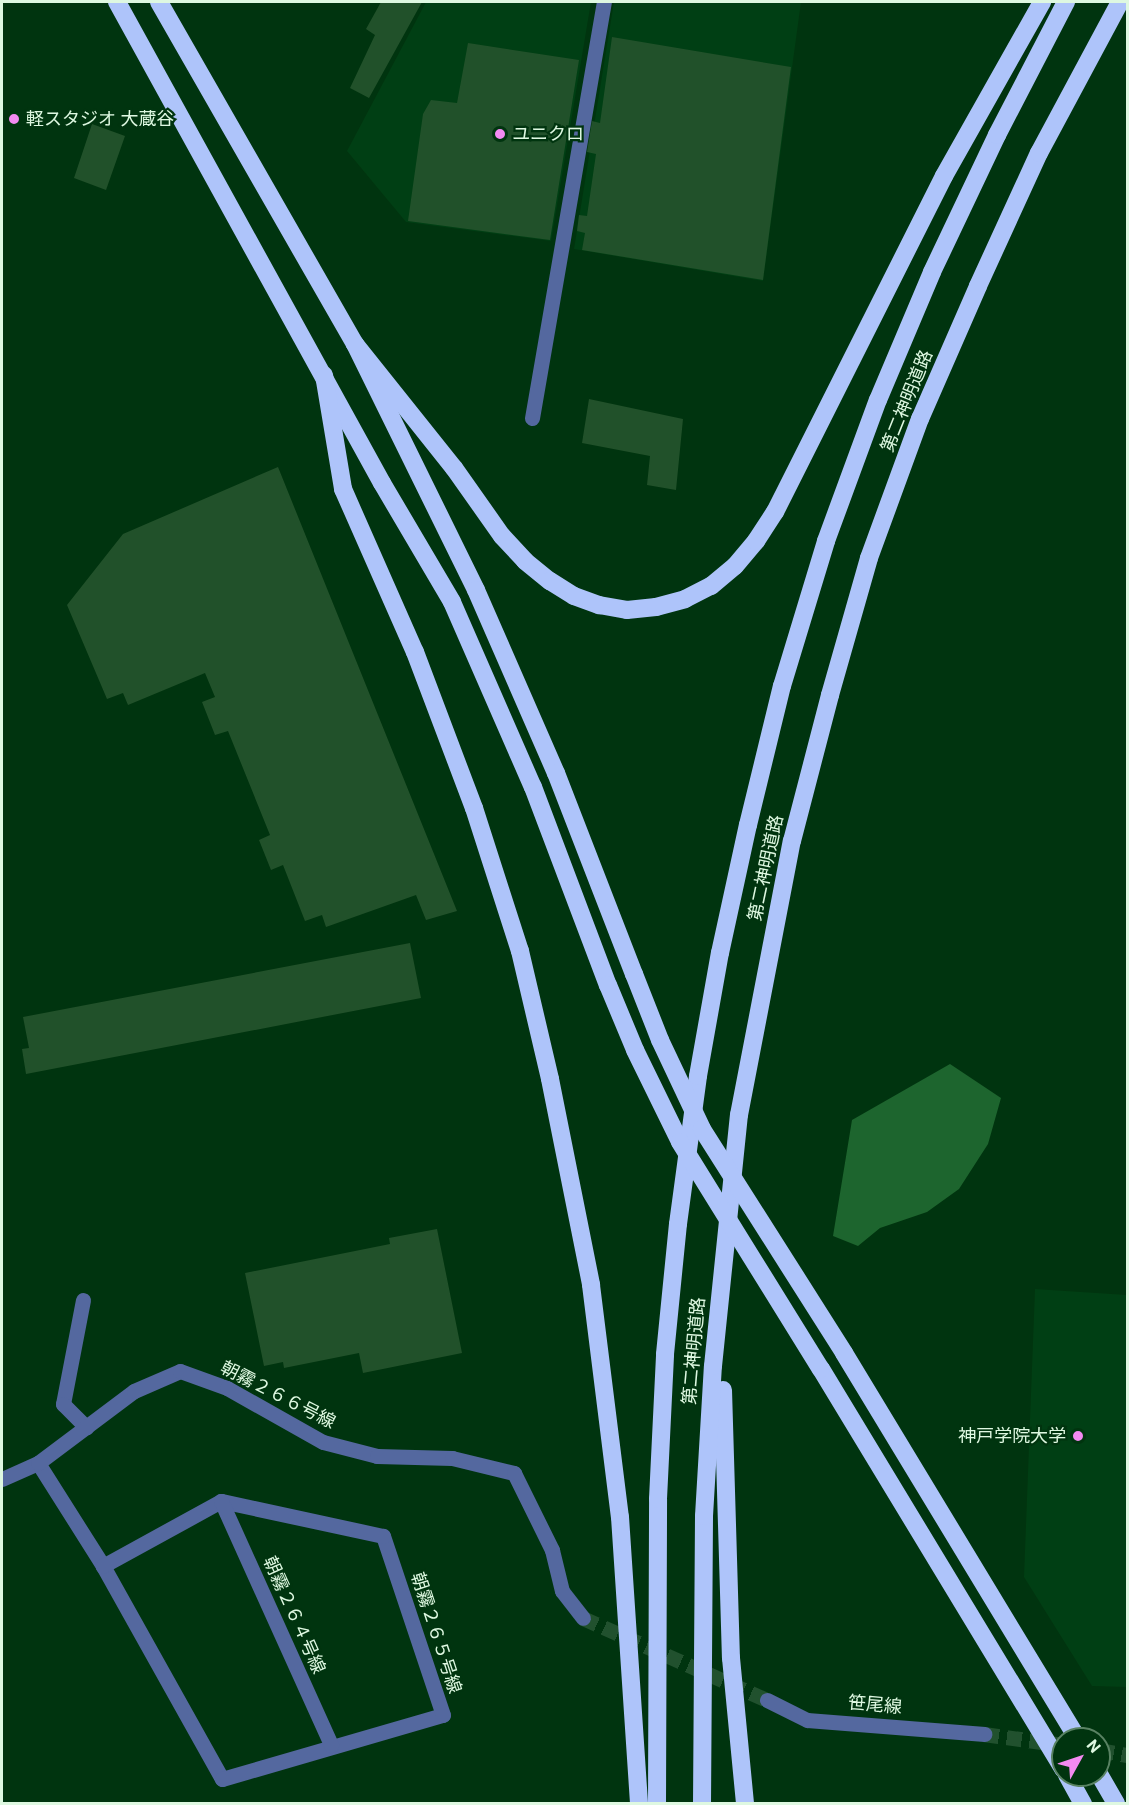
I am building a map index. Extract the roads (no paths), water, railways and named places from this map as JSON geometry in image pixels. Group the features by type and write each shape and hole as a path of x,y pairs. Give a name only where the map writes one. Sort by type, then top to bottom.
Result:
{"highway":[{"path":"117,2 382,483 452,602 533,787 639,1060 680,1142 821,1369 1051,1749"},
{"path":"159,2 355,344 471,579 516,680 664,1049 702,1129 844,1353 1071,1727"},
{"path":"355,344 454,468 502,536 525,561 550,581 574,596 599,605 627,610 656,607 685,599 711,585 735,566 756,541 775,512 944,176 1042,2"},
{"name":"第二神明道路","path":"657,1803 658,1499 665,1354 678,1224 698,1076 720,953 748,825 782,686 826,540 878,400 932,272 997,135 1066,2"},
{"name":"第二神明道路","path":"702,1803 704,1516 713,1366 739,1114 763,980 792,841 869,558 921,419 978,286 1040,153 1120,2"},
{"path":"324,375 343,489 415,652 474,808 520,951 550,1078 591,1285 620,1517 639,1803"},
{"path":"723,1271 722,1432 729,1614 745,1803"},
{"path":"1074,1787 1083,1803"},
{"path":"1107,1787 1116,1803"}],"street":[{"path":"532,418 604,2"},
{"path":"83,1300 63,1404 86,1427"},
{"name":"朝霧２６６号線","path":"2,1479 38,1463 134,1391 180,1371 227,1388 323,1442 377,1456 452,1458 514,1473 552,1550 562,1591 582,1618"},
{"name":"朝霧２６５号線","path":"38,1463 103,1566 222,1779 331,1745 443,1715 383,1536 221,1501"},
{"path":"103,1566 221,1501"},
{"name":"朝霧２６４号線","path":"221,1501 331,1745"},
{"name":"笹尾線","path":"767,1700 807,1719 984,1734"}],"tunnel":[{"path":"583,1618 767,1700"},
{"path":"984,1734 1051,1743"},
{"path":"1111,1752 1128,1755"}],"place":[{"name":"軽スタジオ 大蔵谷","path":"14,119"},
{"name":"ユニクロ","path":"500,134"},
{"name":"神戸学院大学","path":"1078,1436"}]}
